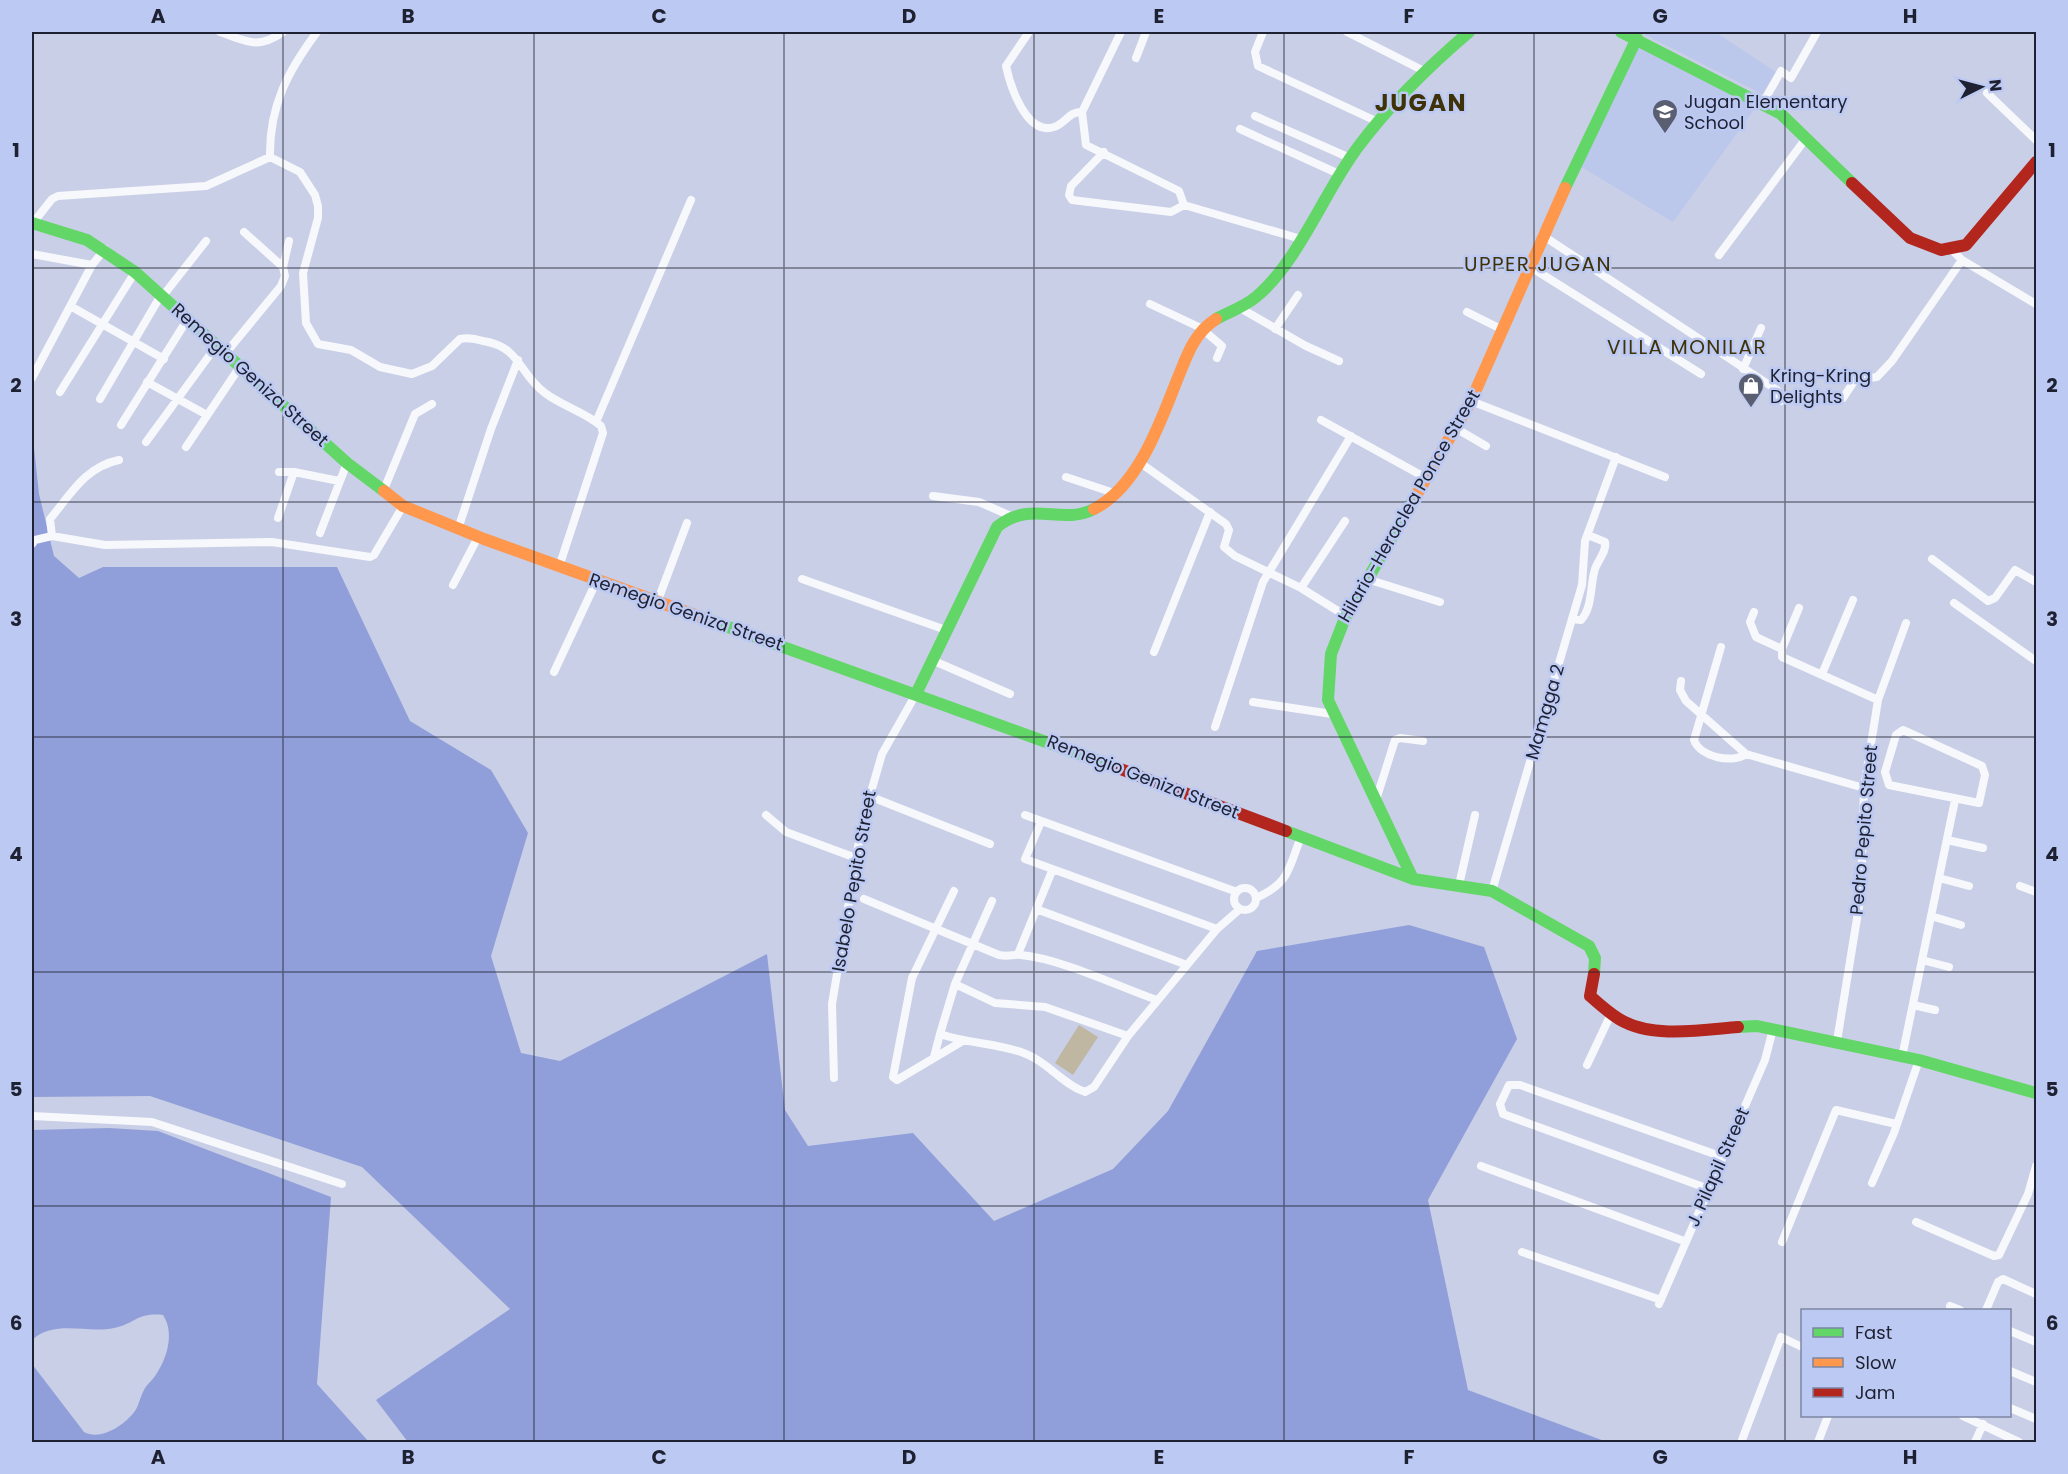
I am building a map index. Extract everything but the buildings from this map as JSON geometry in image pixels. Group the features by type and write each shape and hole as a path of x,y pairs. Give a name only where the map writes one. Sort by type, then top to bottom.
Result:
{"street":[{"path":"220,32 246,42 261,43 283,32"},
{"path":"270,157 270,143 279,92 301,53 317,32"},
{"path":"1029,32 1006,66 1012,90 1023,111 1031,121 1050,128 1056,127 1073,113 1082,112"},
{"path":"1121,32 1082,112 1086,145 1179,190 1184,205"},
{"path":"1136,58 1146,32"},
{"path":"1263,32 1255,52 1258,66 1378,122"},
{"path":"1347,32 1426,72"},
{"path":"916,694 934,661 988,541 997,527 1022,511 1088,512 1114,493 1139,462 1201,328 1240,308 1263,291 1300,239 1350,158 1378,122 1462,34"},
{"path":"1630,34 1781,114 1807,137 1878,210 1903,232 1930,248 1952,250 1966,245 2037,162"},
{"name":"Hilario-Heraclea Ponce Street","path":"1413,879 1332,714 1328,700 1328,670 1337,635 1346,616 1428,479 1471,401 1630,34"},
{"path":"1763,103 1781,71 1791,78 1816,34"},
{"path":"1987,93 2037,140"},
{"path":"1255,116 1350,158"},
{"path":"1240,129 1339,174"},
{"path":"1719,255 1807,137"},
{"path":"1104,152 1071,186 1069,195 1072,200 1171,212 1184,205 1300,239"},
{"path":"32,223 52,199 58,196 206,186 270,157"},
{"path":"270,157 300,172 315,195 318,206 318,218 303,273 306,323 318,344 351,350 380,367 412,374 432,366 460,339 499,344 507,348 528,376 545,393 601,426 603,434 559,567"},
{"path":"596,422 692,200"},
{"name":"Remegio Geniza Street","path":"32,223 73,232 105,249 135,272 347,463 403,506 559,567 658,600 916,694 1413,879"},
{"path":"244,232 283,267"},
{"path":"1542,235 1777,390 1781,401"},
{"path":"100,399 132,342 162,296 206,241"},
{"path":"146,442 177,398 281,286 285,276 283,267 290,241"},
{"path":"32,378 72,307 92,265 105,249"},
{"path":"1952,250 1962,260 2037,304"},
{"path":"32,254 92,265"},
{"path":"1843,398 1855,380 1877,377 1893,361 1962,260"},
{"path":"1529,266 1701,374"},
{"path":"60,392 101,323 135,272"},
{"path":"1275,328 1298,295"},
{"path":"1150,304 1201,328 1222,345 1217,358"},
{"path":"72,307 164,359"},
{"path":"1240,308 1339,361"},
{"path":"1467,312 1503,330"},
{"path":"121,425 187,320"},
{"path":"1743,369 1761,328"},
{"path":"458,529 491,429 518,360"},
{"path":"186,447 239,368"},
{"path":"147,382 207,415"},
{"path":"1471,401 1665,477"},
{"path":"383,492 415,414 432,404"},
{"path":"1321,420 1428,479"},
{"path":"1456,429 1486,446"},
{"path":"1215,727 1268,571 1350,436"},
{"name":"Mamgga 2","path":"1491,891 1582,585 1587,535 1616,457"},
{"path":"52,536 51,519 76,485 87,473 106,463 119,460"},
{"path":"1139,462 1228,526 1224,547 1235,556 1300,588 1346,616"},
{"path":"320,533 347,463"},
{"path":"279,472 294,472 339,481"},
{"path":"278,518 294,472"},
{"path":"1066,477 1114,493"},
{"path":"933,496 979,502 1011,516"},
{"path":"32,544 35,540 52,536 105,545 272,542 370,557 374,555 403,506"},
{"path":"1154,652 1210,512"},
{"path":"1300,588 1345,521"},
{"path":"658,600 687,523"},
{"path":"1572,620 1581,620 1586,613 1596,566 1606,546 1605,542 1587,535"},
{"path":"453,585 478,537"},
{"path":"1932,559 1988,601 1995,598 2015,570 2037,582"},
{"path":"802,579 946,630"},
{"path":"1367,579 1440,602"},
{"path":"554,672 597,580"},
{"path":"1822,674 1853,600"},
{"path":"1954,603 2037,661"},
{"path":"1799,608 1782,649 1782,657 1878,700"},
{"path":"1754,612 1750,622 1756,637 1782,649"},
{"name":"Pedro Pepito Street","path":"1837,1041 1861,894 1864,788 1878,700 1906,623"},
{"path":"1721,647 1703,714 1693,737 1696,747 1726,759 1746,754"},
{"path":"934,661 1010,694"},
{"path":"1681,681 1680,690 1686,701 1746,754 1864,788"},
{"name":"Isabelo Pepito Street","path":"834,1078 832,1004 856,858 869,795 882,754 916,694"},
{"path":"1253,702 1332,714"},
{"path":"1903,730 1982,766 1985,775 1978,803 1955,800 1887,783 1885,772 1898,732 1903,730"},
{"path":"1376,800 1395,740 1400,738 1424,741"},
{"path":"869,795 990,844"},
{"path":"1902,1057 1955,800"},
{"path":"766,815 786,832 856,858"},
{"path":"1025,815 1237,892 1246,888 1252,891 1256,898"},
{"path":"1459,885 1475,815"},
{"path":"1041,822 1025,860 1217,929"},
{"path":"940,1034 962,1042 1027,1054 1060,1078 1085,1092 1094,1087 1128,1036 1217,929 1240,909 1251,908 1256,898 1283,882 1301,837"},
{"path":"1947,840 1983,848"},
{"path":"1018,954 1052,871"},
{"path":"1939,878 1969,886"},
{"path":"1413,879 1491,891 1589,946 1596,966 1590,996 1611,1014 1635,1026 1665,1031 1752,1026 1773,1029 1919,1060 2037,1093"},
{"path":"2020,886 2037,892"},
{"path":"954,891 912,978 892,1077 897,1080 962,1042"},
{"path":"1237,892 1235,902 1240,909"},
{"path":"864,899 974,946 1009,957 1018,954 1058,964 1157,1000"},
{"path":"934,1057 955,984 974,946 992,901"},
{"path":"1035,909 1187,965"},
{"path":"1931,916 1961,925"},
{"path":"1922,960 1949,967"},
{"path":"955,984 995,1003 1045,1007 1128,1036"},
{"path":"1913,1005 1935,1010"},
{"path":"1587,1065 1611,1014"},
{"name":"J. Pilapil Street","path":"1522,1251 1660,1302 1684,1241 1765,1060 1773,1029"},
{"path":"1872,1183 1919,1060"},
{"path":"1709,1189 1503,1114 1500,1104 1509,1085 1520,1084 1723,1157"},
{"path":"1782,1242 1836,1110 1896,1124"},
{"path":"32,1116 152,1122 342,1184"},
{"path":"1480,1166 1684,1241"},
{"path":"1916,1221 1994,1256 2000,1255 2028,1194 2037,1166"},
{"path":"1987,1309 1998,1282 2003,1279 2037,1294"},
{"path":"1950,1306 1956,1309"},
{"path":"2011,1331 2037,1342"},
{"path":"1742,1440 1781,1337 1801,1346"},
{"path":"2011,1371 2037,1382"},
{"path":"2011,1408 2037,1419"},
{"path":"1818,1443 1828,1417"},
{"path":"1966,1417 1983,1424 2007,1440 2019,1443"},
{"path":"1975,1443 1983,1424"}],"shaded area":[{"path":"1640,32 1715,32 1776,72 1762,94"},
{"name":"Jugan Elementary School","path":"1638,44 1758,104 1673,222 1580,166"},
{"path":"32,445 39,494 54,556 79,578 103,567 337,567 410,721 491,770 528,833 491,956 521,1053 560,1061 767,954 785,1110 808,1146 913,1133 994,1221 1113,1169 1168,1111 1257,951 1409,925 1484,947 1517,1039 1428,1200 1468,1390 1607,1442 408,1442 376,1400 510,1309 362,1167 150,1096 32,1097"},
{"path":"1079,1025 1098,1037 1073,1075 1055,1063"},
{"path":"109,1128 158,1131 331,1197 317,1384 369,1442 32,1442 32,1364 84,1432 97,1435 118,1427 135,1411 145,1388 159,1369 168,1346 167,1322 163,1315 147,1315 114,1328 51,1330 32,1340 32,1130"}],"traffic: fast":[{"path":"1216,319 1251,301 1271,282 1298,246 1346,165 1370,131 1410,86 1469,32"},
{"path":"1621,32 1781,114 1852,183"},
{"path":"1565,188 1637,38"},
{"path":"32,223 87,240 135,272 347,463 384,491"},
{"path":"1413,879 1328,700 1331,654 1345,618 1417,494"},
{"path":"916,694 997,527 1022,515 1034,513 1070,515 1082,514 1094,509"},
{"path":"706,619 1115,767"},
{"path":"1286,831 1413,879 1492,891 1589,946 1595,958 1594,974"},
{"path":"1738,1027 1757,1026 1919,1060 2036,1093"}],"traffic: slow":[{"path":"1417,494 1471,401 1565,188"},
{"path":"1094,509 1110,499 1135,470 1155,434 1192,346 1202,331 1216,319"},
{"path":"384,491 403,506 484,539 706,619"}],"traffic: jam":[{"path":"1852,183 1910,238 1941,250 1966,245 2036,162"},
{"path":"1115,767 1286,831"},
{"path":"1594,974 1590,996 1615,1017 1632,1025 1646,1029 1677,1032 1738,1027"}],"place":[{"name":"Jugan Elementary School","path":"1665,135"},
{"name":"Kring-Kring Delights","path":"1751,409"}],"district":[{"name":"JUGAN","path":"1421,103"},
{"name":"UPPER JUGAN","path":"1538,264"},
{"name":"VILLA MONILAR","path":"1687,347"}]}
